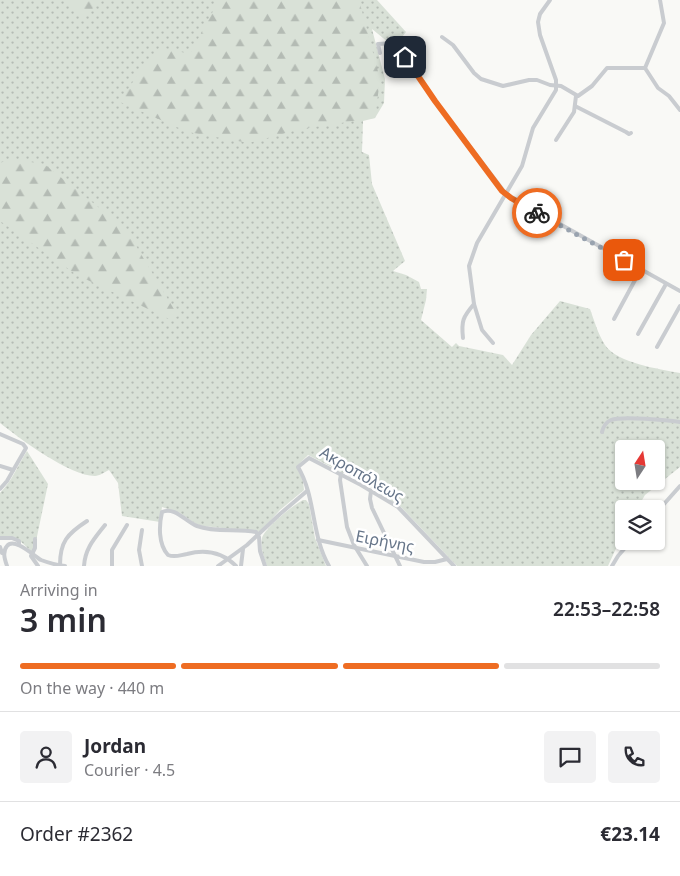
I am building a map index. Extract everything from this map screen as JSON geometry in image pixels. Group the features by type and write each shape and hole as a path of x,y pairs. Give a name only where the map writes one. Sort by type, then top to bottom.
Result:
{"street":[{"path":"493,343 484,332 474,304 469,266 477,243 522,166 533,128 554,94 557,85 538,22 540,14 550,0"},
{"path":"645,68 664,23 660,0"},
{"path":"442,37 455,47 474,73 481,79 503,86 532,79 561,86 576,96"},
{"path":"380,53 378,44 398,46 435,101 506,194 680,291"},
{"path":"576,96 592,86 607,68 645,68"},
{"path":"645,68 658,88 669,96 680,110"},
{"path":"556,140 571,117 576,96"},
{"path":"575,106 629,134 631,133"},
{"path":"614,319 641,269"},
{"path":"638,334 666,284"},
{"path":"463,338 461,326 464,316 474,304"},
{"path":"658,347 680,306"},
{"path":"602,432 604,426 611,420 680,422"},
{"path":"0,434 26,447 7,482 0,489"},
{"name":"Ακροπόλεως","path":"307,491 298,467 311,458 399,508 454,566"},
{"path":"0,466 13,470"},
{"path":"341,474 346,525 356,548 367,566"},
{"path":"665,503 680,486"},
{"path":"218,566 259,536 277,517 307,491 318,540 329,566"},
{"path":"371,491 372,508 400,566"},
{"path":"236,566 219,554 211,552 193,552 175,557 168,555 163,548 161,536 161,517 164,510 179,514 199,527 255,532 259,536 260,552 265,566"},
{"path":"60,566 60,551 63,543 77,528 87,521"},
{"path":"84,566 87,548 106,525"},
{"path":"112,566 112,550 127,525"},
{"path":"142,530 139,550 142,566"},
{"path":"0,538 15,538 18,540 19,545"},
{"path":"35,539 35,548 31,557 38,566"},
{"name":"Ειρήνης","path":"318,540 438,564 447,559"},
{"path":"4,553 10,544 19,545 46,562 65,566"},
{"path":"0,546 2,553 4,553 6,566"},
{"path":"241,566 243,549"},
{"path":"612,566 624,550"}],"green space":[{"path":"0,0 377,0 406,32 394,47 372,29 385,79 384,103 375,118 363,121 362,152 369,155 372,184 405,261 393,271 419,282 421,289 427,289 421,320 452,347 456,343 459,346 503,355 512,365 531,335 560,301 590,309 605,345 619,356 628,361 680,373 680,467 665,479 665,440 615,440 615,490 651,490 642,500 615,500 615,550 608,566 457,566 401,507 363,483 308,455 297,466 303,481 304,490 280,510 260,532 203,526 196,524 180,513 162,507 160,522 122,516 118,483 109,470 95,476 72,470 46,456 0,423"},
{"path":"64,0 103,0 84,16"},
{"path":"219,0 359,0 380,79 375,118 300,129 249,143 188,132 120,102 143,66 160,47 190,54"},
{"path":"10,159 44,164 126,229 178,316 171,320 77,275 0,221 0,163"},
{"path":"27,451 48,484 35,546 32,552 18,539 0,537 0,493"},
{"path":"303,500 306,500 309,504 315,538 326,566 267,566 262,545 264,534 280,517"}],"way so far":[{"path":"537,213 624,260"}],"route":[{"path":"405,57 502,191 537,213"}]}
